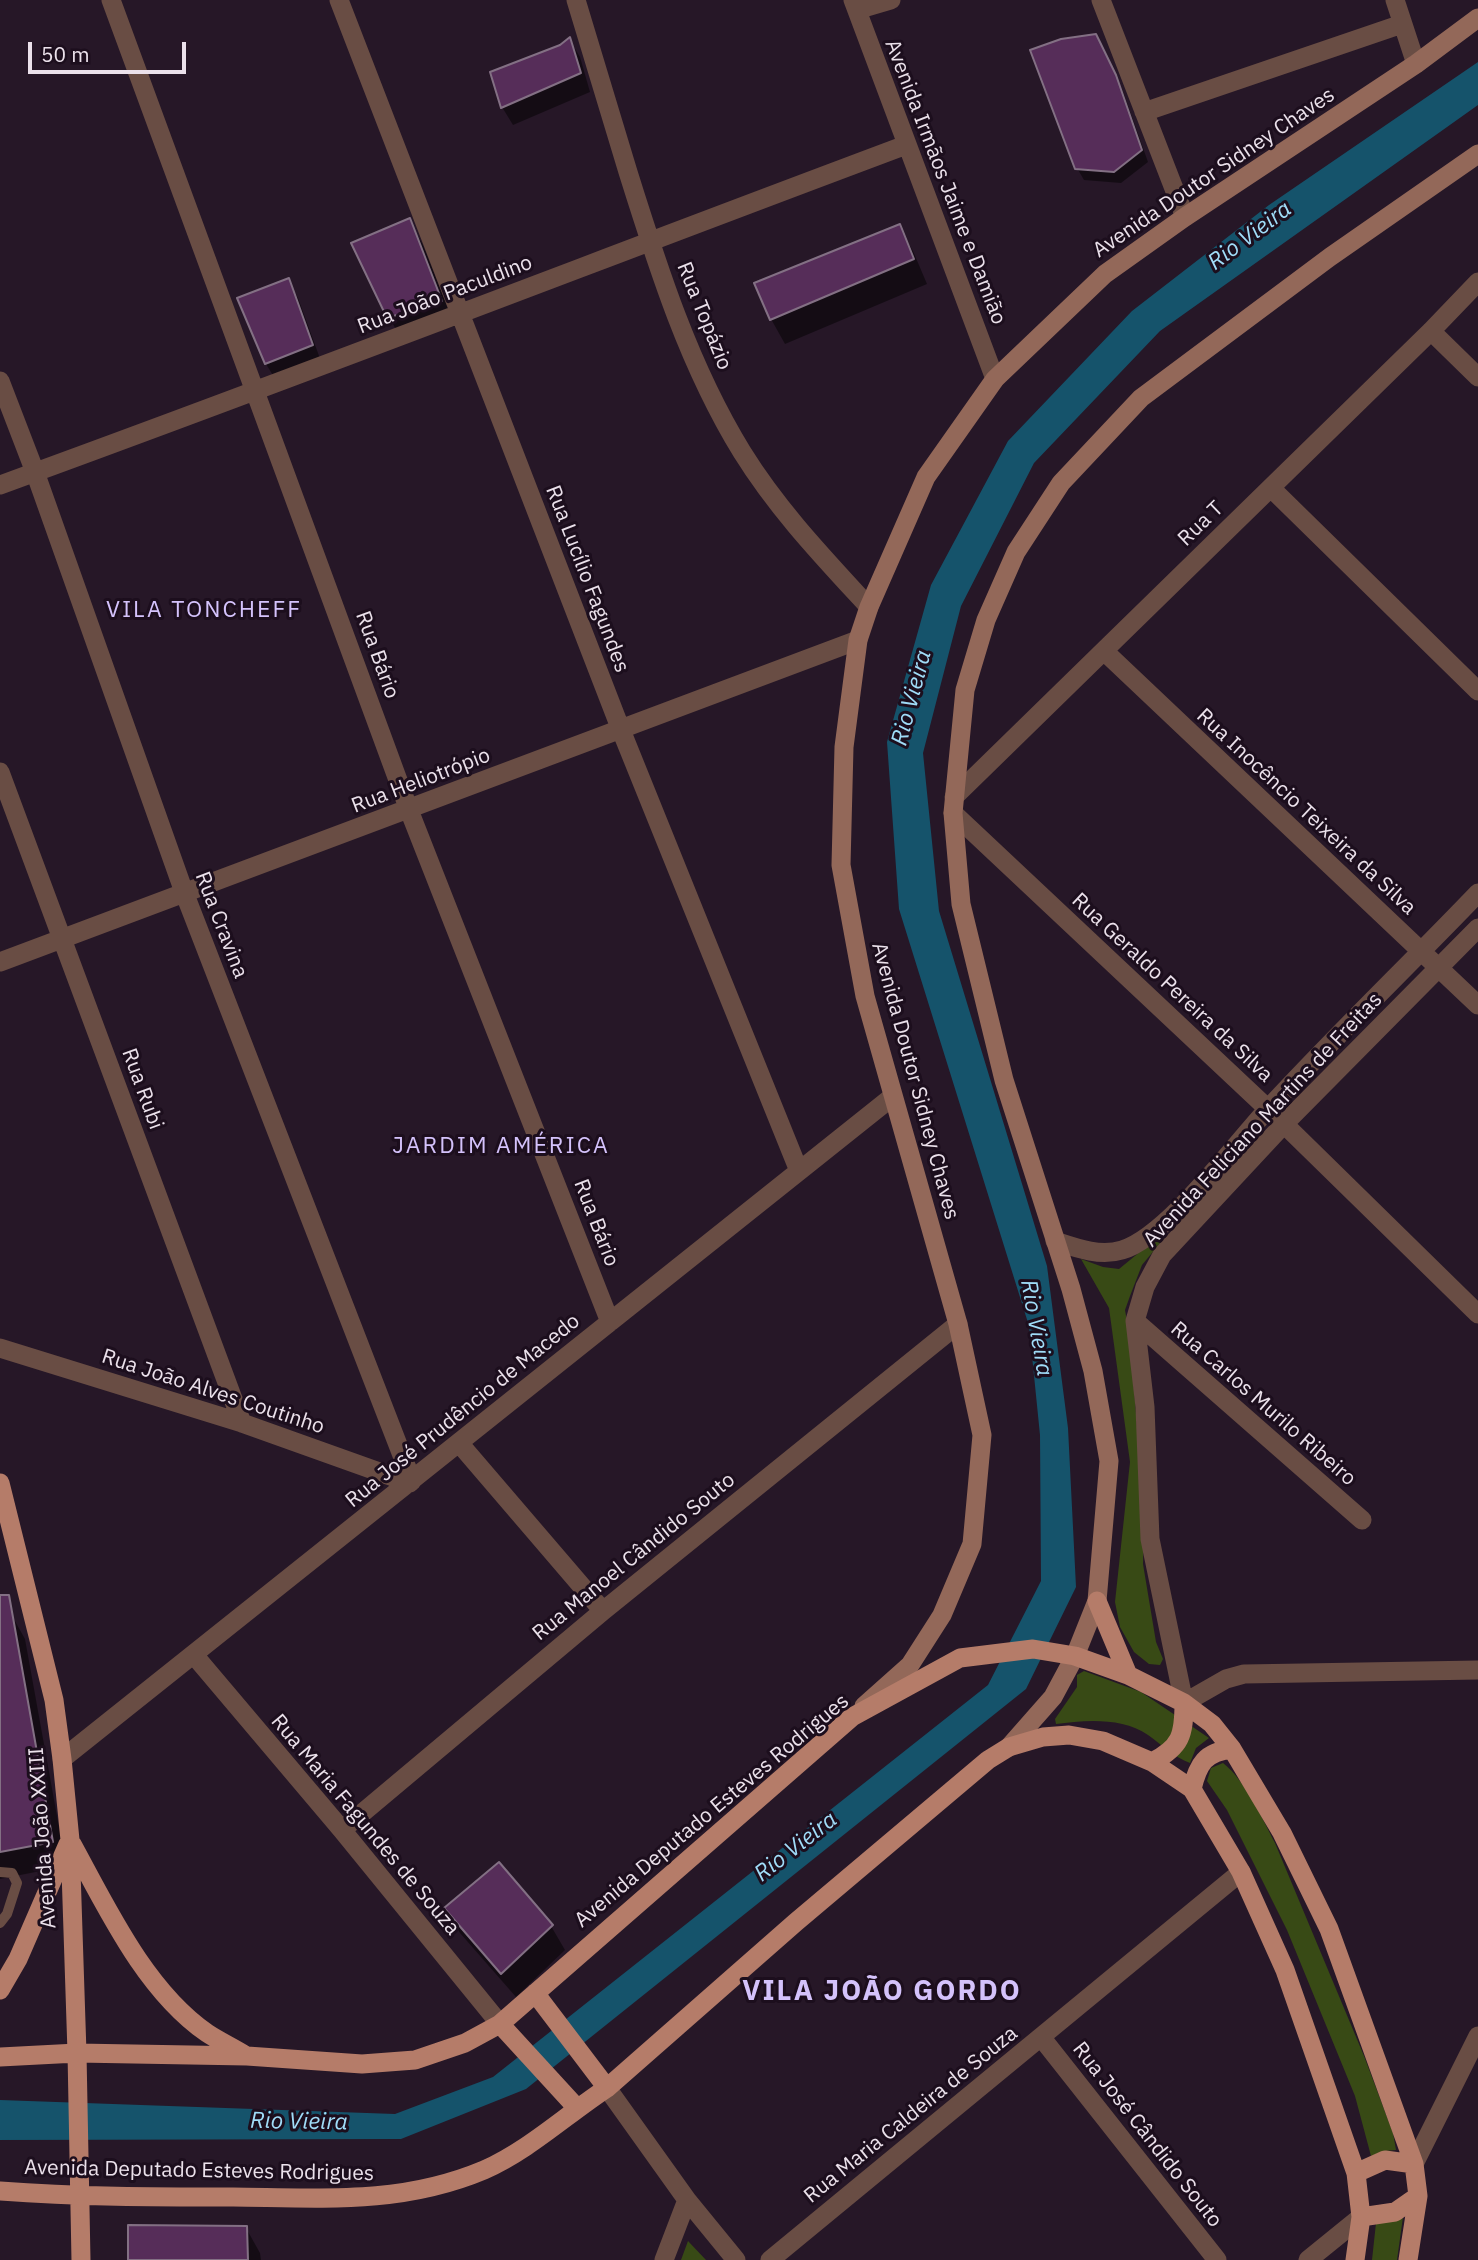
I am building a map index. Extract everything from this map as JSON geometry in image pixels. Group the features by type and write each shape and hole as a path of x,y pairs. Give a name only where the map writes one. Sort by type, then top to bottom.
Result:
{"main road":[{"name":"Avenida Doutor Sidney Chaves","path":"852,1717 910,1665 942,1615 972,1544 982,1435 958,1324 865,996 841,865 844,747 858,640 869,607 926,477 995,379 1105,274 1185,217 1416,64 1478,18"},
{"path":"1009,1747 1053,1697 1075,1656 1097,1601 1109,1461 1093,1371 1071,1289 1004,1080 961,904 953,805 965,690 986,620 1016,552 1061,482 1141,398 1329,257 1478,154"},
{"name":"Avenida João XXIII","path":"0,1483 54,1700 62,1759 70,1840 81,2260"},
{"path":"1097,1601 1128,1675"},
{"name":"Avenida Deputado Esteves Rodrigues","path":"0,2057 77,2053 247,2056 362,2064 415,2060 505,2031 852,1717 960,1658 1033,1649 1075,1656 1128,1675 1184,1703 1212,1724 1232,1749 1282,1833 1329,1929 1414,2164 1418,2196 1408,2260"},
{"path":"1152,1762 1177,1744 1182,1734 1184,1703"},
{"name":"Avenida Deputado Esteves Rodrigues","path":"0,2191 80,2197 368,2198 433,2188 486,2169 532,2143 572,2102 602,2081 988,1760 1009,1747 1043,1737 1069,1735 1103,1741 1152,1762 1192,1789 1241,1872 1285,1970 1356,2173 1361,2217 1355,2260"},
{"path":"1192,1789 1200,1765 1208,1756 1232,1749"},
{"path":"0,1990 18,1959 70,1840"},
{"path":"70,1840 128,1947 175,2005 206,2032 247,2056"},
{"path":"541,2000 602,2081"},
{"path":"505,2031 572,2102"},
{"path":"1356,2173 1385,2160 1414,2164"},
{"path":"1361,2217 1395,2213 1418,2196"}],"street":[{"name":"Rua Bário","path":"111,0 409,810 610,1322"},
{"name":"Rua Lucílio Fagundes","path":"339,0 621,730 799,1171"},
{"name":"Rua Topázio","path":"576,0 649,240 691,355 741,450 778,505 869,607"},
{"path":"855,5 891,0"},
{"path":"1101,0 1185,217"},
{"path":"1395,0 1416,64"},
{"name":"Avenida Irmãos Jaime e Damião","path":"855,5 995,379"},
{"path":"1144,112 1402,24"},
{"name":"Rua João Paculdino","path":"0,485 906,145"},
{"name":"Rua T","path":"953,805 1104,651 1478,282"},
{"path":"1431,331 1478,377"},
{"name":"Rua Cravina","path":"0,381 35,472 184,892 411,1482"},
{"path":"1271,488 1478,691"},
{"name":"Rua Heliotrópio","path":"0,962 858,640"},
{"name":"Rua Inocêncio Teixeira da Silva","path":"1104,651 1478,1005"},
{"name":"Rua Rubi","path":"0,772 242,1423"},
{"name":"Rua Geraldo Pereira da Silva","path":"953,805 1478,1314"},
{"name":"Avenida Feliciano Martins de Freitas","path":"1055,1241 1081,1250 1104,1253 1122,1250 1146,1238 1173,1215 1268,1110 1478,893"},
{"name":"Avenida Feliciano Martins de Freitas","path":"1184,1703 1150,1539 1145,1407 1135,1321 1145,1287 1163,1255 1284,1125 1478,928"},
{"name":"Rua José Prudêncio de Macedo","path":"62,1759 892,1097"},
{"name":"Rua Carlos Murilo Ribeiro","path":"1135,1321 1362,1520"},
{"name":"Rua Manoel Cândido Souto","path":"342,1830 603,1611 958,1324"},
{"name":"Rua João Alves Coutinho","path":"0,1348 242,1423 411,1482"},
{"path":"459,1443 603,1611"},
{"name":"Rua Maria Fagundes de Souza","path":"194,1655 342,1830 505,2031"},
{"path":"1184,1703 1226,1679 1244,1674 1478,1670"},
{"name":"Rua Maria Caldeira de Souza","path":"770,2260 1241,1872"},
{"path":"1414,2164 1478,2036"},
{"name":"Rua José Cândido Souto","path":"1041,2037 1217,2260"},
{"path":"602,2081 687,2200 736,2260"},
{"path":"664,2260 687,2200"},
{"path":"1308,2260 1361,2217"}],"lane":[{"path":"0,1872 12,1873 17,1883 2,1917"}],"green space":[{"path":"1163,1233 1166,1236 1142,1265 1125,1310 1130,1338 1144,1516 1143,1564 1156,1642 1163,1659 1160,1665 1149,1664 1134,1652 1120,1627 1115,1602 1130,1462 1109,1308 1081,1259 1103,1267 1119,1269"},
{"path":"1084,1671 1141,1692 1209,1738 1196,1748 1190,1763 1148,1735 1127,1725 1091,1721 1056,1724 1055,1719 1077,1687 1077,1675"},
{"path":"1223,1763 1246,1789 1275,1843 1364,2056 1393,2133 1396,2150 1371,2156 1355,2096 1287,1930 1227,1810 1207,1781 1211,1768"},
{"path":"1403,2217 1397,2260 1372,2260 1376,2223"},
{"path":"688,2241 706,2260 681,2260"}],"water":[{"name":"Rio Vieira","path":"1478,62 1478,105 1160,331 1034,463 961,606 923,753 939,911 1047,1266 1068,1428 1076,1587 1026,1689 526,2089 401,2139 0,2140 0,2100 395,2114 493,2077 988,1685 1041,1581 1040,1435 1029,1326 899,909 887,742 931,585 1008,441 1132,311 1269,205"}],"building":[{"path":"1096,34 1116,75 1142,150 1114,172 1075,169 1030,50 1061,39"},
{"path":"570,37 581,73 501,108 490,72 560,45"},
{"path":"410,218 442,301 387,318 351,243"},
{"path":"900,224 914,259 770,320 754,283"},
{"path":"289,278 313,345 265,364 237,298"},
{"path":"0,1595 9,1595 53,1842 0,1852"},
{"path":"499,1862 553,1925 501,1974 444,1908"},
{"path":"128,2225 247,2226 248,2260 128,2260"}],"district":[{"name":"VILA TONCHEFF","path":"204,610"},
{"name":"JARDIM AMÉRICA","path":"501,1146"},
{"name":"VILA JOÃO GORDO","path":"882,1992"}]}
